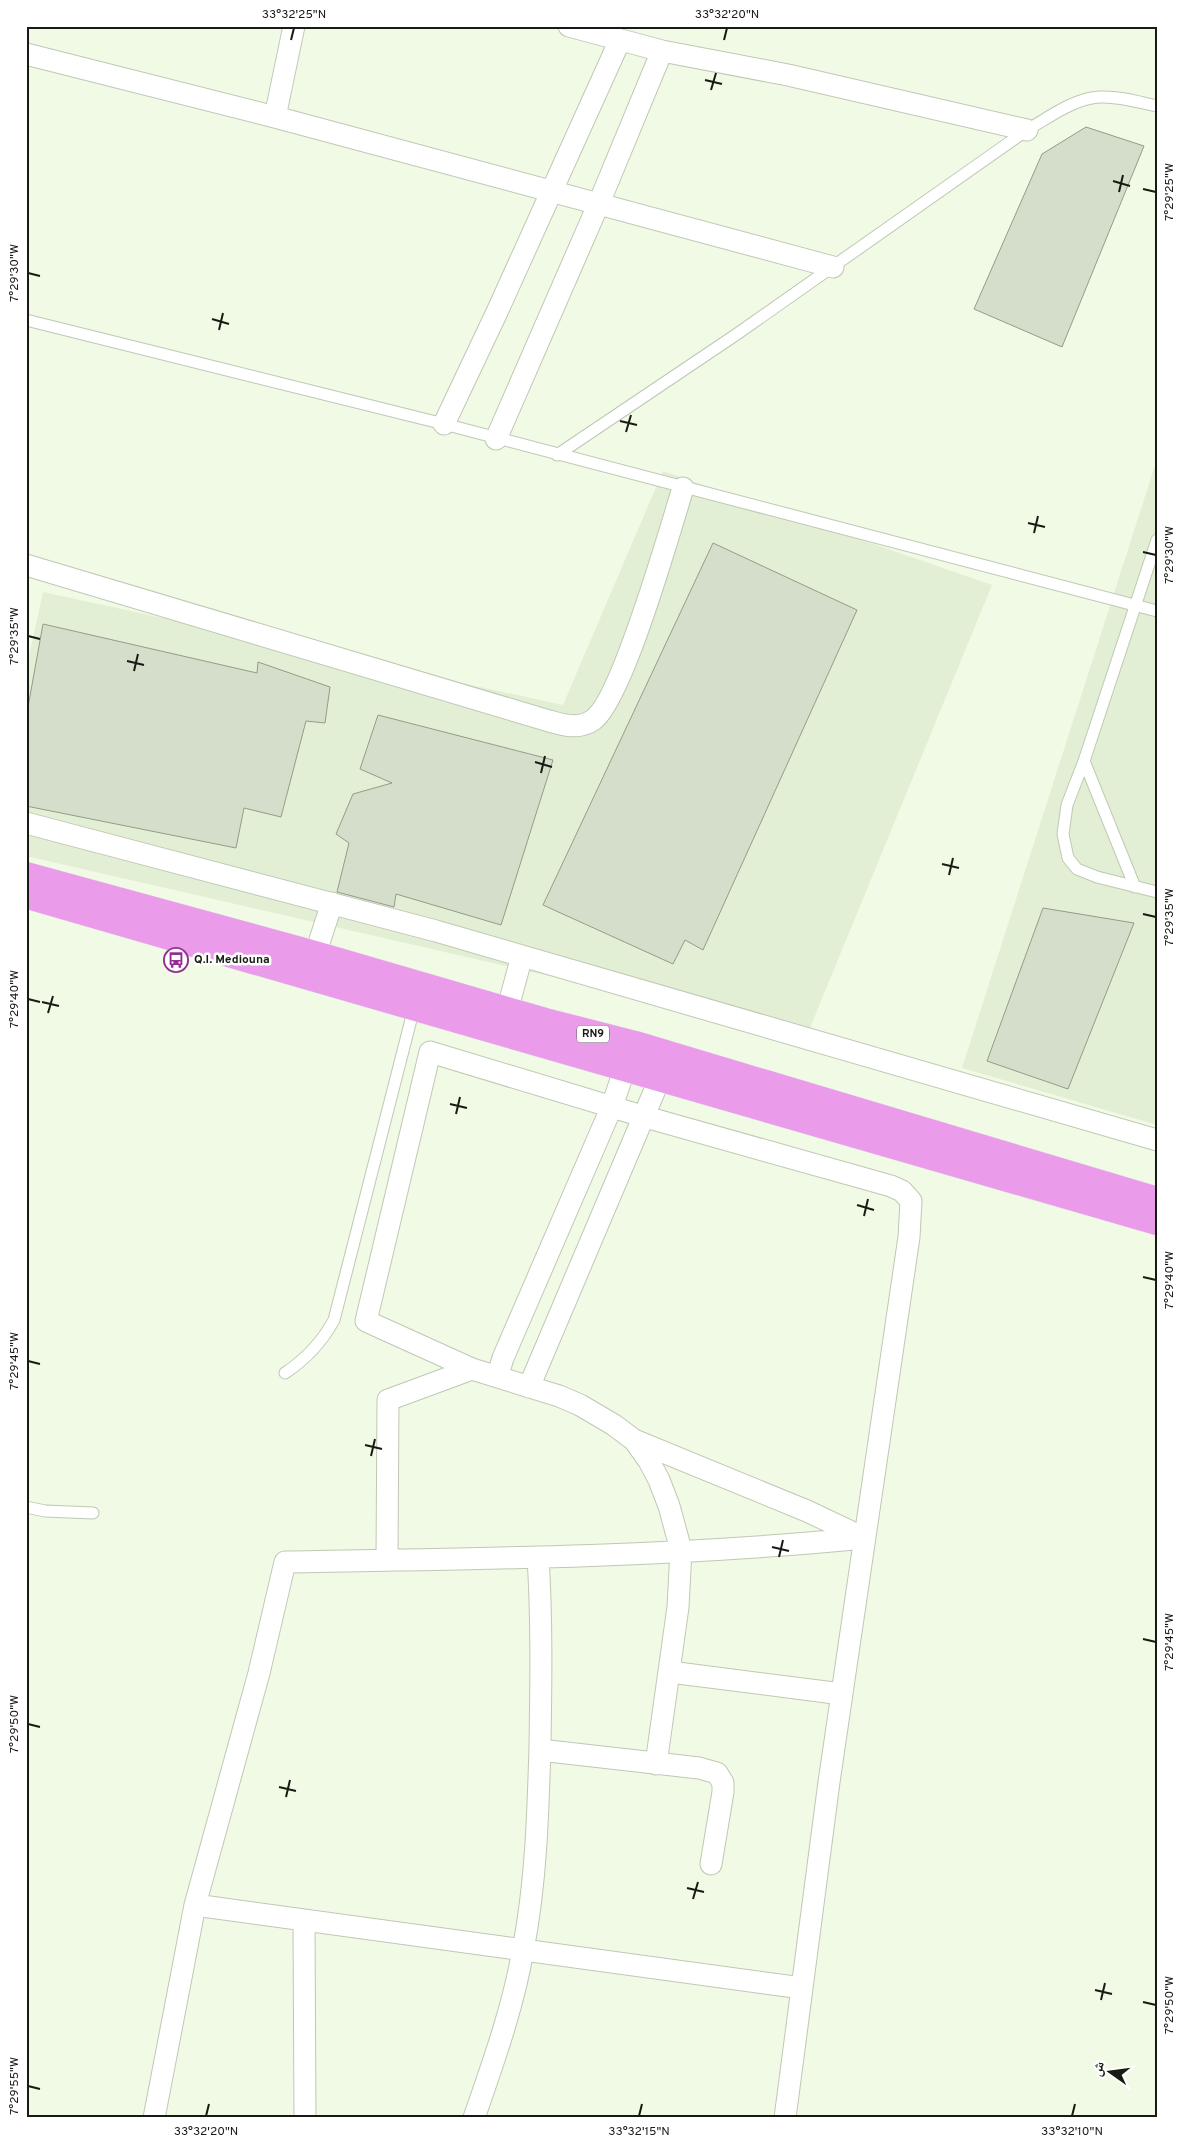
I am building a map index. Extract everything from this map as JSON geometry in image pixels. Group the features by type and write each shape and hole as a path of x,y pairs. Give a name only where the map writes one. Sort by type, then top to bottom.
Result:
{"highway":[{"name":"RN9","path":"26,876 315,955 507,1012 635,1044 1157,1201"},
{"name":"RN9","path":"26,895 1157,1221"}],"street":[{"path":"274,117 294,26"},
{"path":"569,26 662,51 788,75 1026,130"},
{"path":"444,424 620,40"},
{"path":"496,439 599,204 662,51"},
{"path":"26,54 274,117 833,267"},
{"path":"26,565 549,721 571,727 580,726 600,714 615,688 653,584 683,488"},
{"path":"26,823 332,903 522,956 1157,1140"},
{"path":"315,955 332,903"},
{"path":"507,1012 522,956"},
{"path":"785,2118 842,1694 909,1237 912,1214 909,1198 902,1191 891,1186 642,1116 430,1052 366,1322 472,1369 559,1396 614,1425 634,1440 807,1511 864,1538"},
{"path":"501,1378 499,1371 503,1358 612,1106 625,1068"},
{"path":"529,1387 592,1241 642,1116 660,1078"},
{"path":"560,1227 592,1241"},
{"path":"387,1560 388,1400 472,1369"},
{"path":"634,1440 659,1480 681,1550 678,1607 656,1764"},
{"path":"154,2118 195,1905 259,1673 285,1562 538,1557 758,1547 864,1538"},
{"path":"474,2118 506,2024 524,1950 536,1858 540,1796 542,1658 538,1557"},
{"path":"670,1672 842,1694"},
{"path":"540,1750 711,1771 721,1778 723,1792 711,1864"},
{"path":"195,1905 304,1922 802,1988"},
{"path":"304,1922 305,2118"}],"lane":[{"path":"558,455 833,267 1026,130 1076,103 1098,97 1114,97 1157,106"},
{"path":"26,320 444,424 1157,611"},
{"path":"1157,540 1063,821 1063,841 1068,858 1077,869 1087,874 1157,892"},
{"path":"1084,762 1135,887"},
{"path":"285,1373 305,1359 328,1331 334,1320 414,1008"},
{"path":"26,1507 93,1513"}],"shaded area":[{"path":"1157,459 1157,1125 962,1068"},
{"path":"663,471 992,585 807,1035 26,856 26,670 43,592 563,705"}],"building":[{"path":"1086,127 1144,146 1062,347 974,309 1042,154"},
{"path":"713,543 857,610 703,950 685,940 673,964 543,905"},
{"path":"43,624 257,673 258,662 330,687 325,723 306,721 281,817 244,808 236,848 26,806 26,718"},
{"path":"378,715 553,760 501,925 396,894 394,907 337,892 349,843 336,834 353,794 392,783 360,769"},
{"path":"1043,908 1134,923 1068,1089 987,1061"}],"place":[{"name":"Q.I. Mediouna","path":"176,960"}]}
